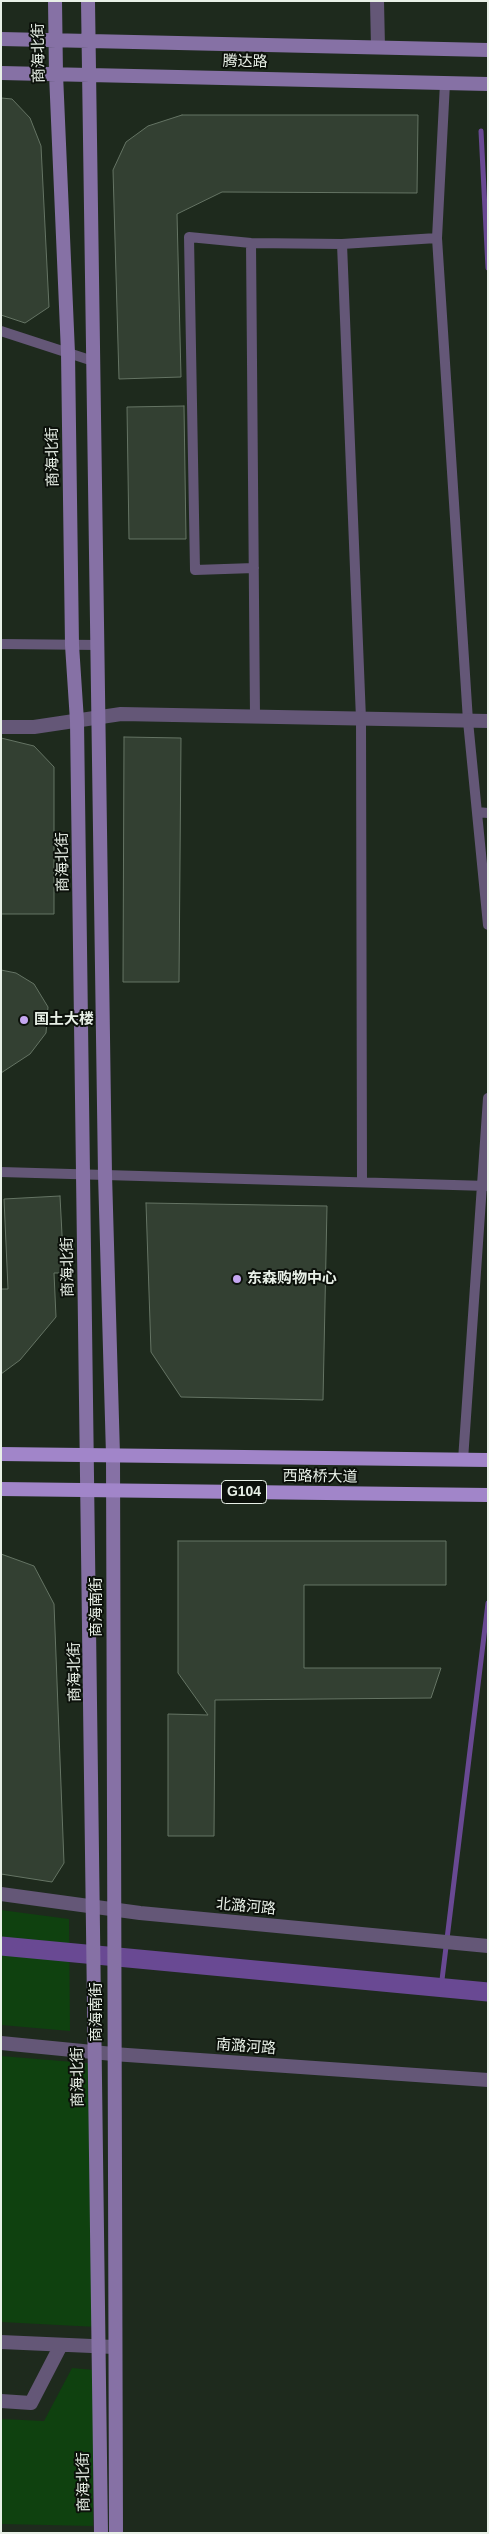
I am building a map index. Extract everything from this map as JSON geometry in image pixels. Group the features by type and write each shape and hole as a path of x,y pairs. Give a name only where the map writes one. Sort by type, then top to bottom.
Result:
{"main road":[{"name":"商海北街","path":"55,1 56,74 68,353 72,644 77,721 94,1912 93,2052 101,2533"},
{"path":"88,1 105,1174 113,1490"},
{"name":"腾达路","path":"1,39 488,50"},
{"name":"腾达路","path":"1,73 488,84"},
{"name":"西路桥大道","path":"1,1454 488,1460"},
{"name":"西路桥大道","path":"1,1489 488,1495"},
{"name":"商海南街","path":"113,1490 113,2054 116,2533"}],"street":[{"path":"377,1 378,47"},
{"path":"1,727 34,728 121,714 488,721"},
{"name":"北潞河路","path":"1,1894 94,1912 488,1946"},
{"name":"南潞河路","path":"1,2043 113,2054 488,2080"},
{"path":"1,2342 114,2347"},
{"path":"1,2401 31,2403 61,2345"}],"lane":[{"path":"446,83 437,238 468,721 488,924"},
{"path":"254,568 195,570 189,237 251,243 342,244 437,238"},
{"path":"251,243 255,717"},
{"path":"342,244 361,719 362,1182"},
{"path":"1,331 93,360"},
{"path":"1,644 98,645"},
{"path":"477,812 488,812"},
{"path":"463,1460 484,1186 488,1098"},
{"path":"1,1172 484,1186"}],"green space":[{"path":"1,1910 69,1919 70,2031 1,2025"},
{"path":"1,2056 98,2064 97,2327 1,2322"},
{"path":"72,2368 94,2370 93,2526 1,2524 1,2419 44,2421"}],"building":[{"path":"1,98 12,99 30,118 41,146 49,307 25,323 1,315"},
{"path":"182,115 418,115 417,193 222,192 177,214 181,377 119,379 113,170 126,142 148,126"},
{"path":"184,406 186,539 129,539 127,407"},
{"path":"124,737 181,738 179,982 123,982"},
{"path":"1,738 34,746 54,767 54,914 1,914"},
{"name":"国土大楼","path":"1,970 16,973 34,984 48,1007 46,1033 30,1054 1,1073"},
{"path":"60,1196 64,1273 54,1273 56,1317 20,1360 1,1374 1,1289 8,1289 4,1199"},
{"name":"东森购物中心","path":"146,1203 327,1206 323,1400 181,1397 151,1352"},
{"path":"178,1541 446,1541 446,1585 304,1585 304,1668 441,1668 431,1698 215,1700 214,1836 168,1836 168,1714 208,1715 178,1673"},
{"path":"1,1554 34,1566 54,1604 64,1863 52,1882 1,1874"}],"waterway":[{"path":"481,131 488,268"},
{"path":"441,1988 488,1603"},
{"path":"1,1946 488,1992"}],"place":[{"name":"国土大楼","path":"24,1020"},
{"name":"东森购物中心","path":"237,1279"}]}
